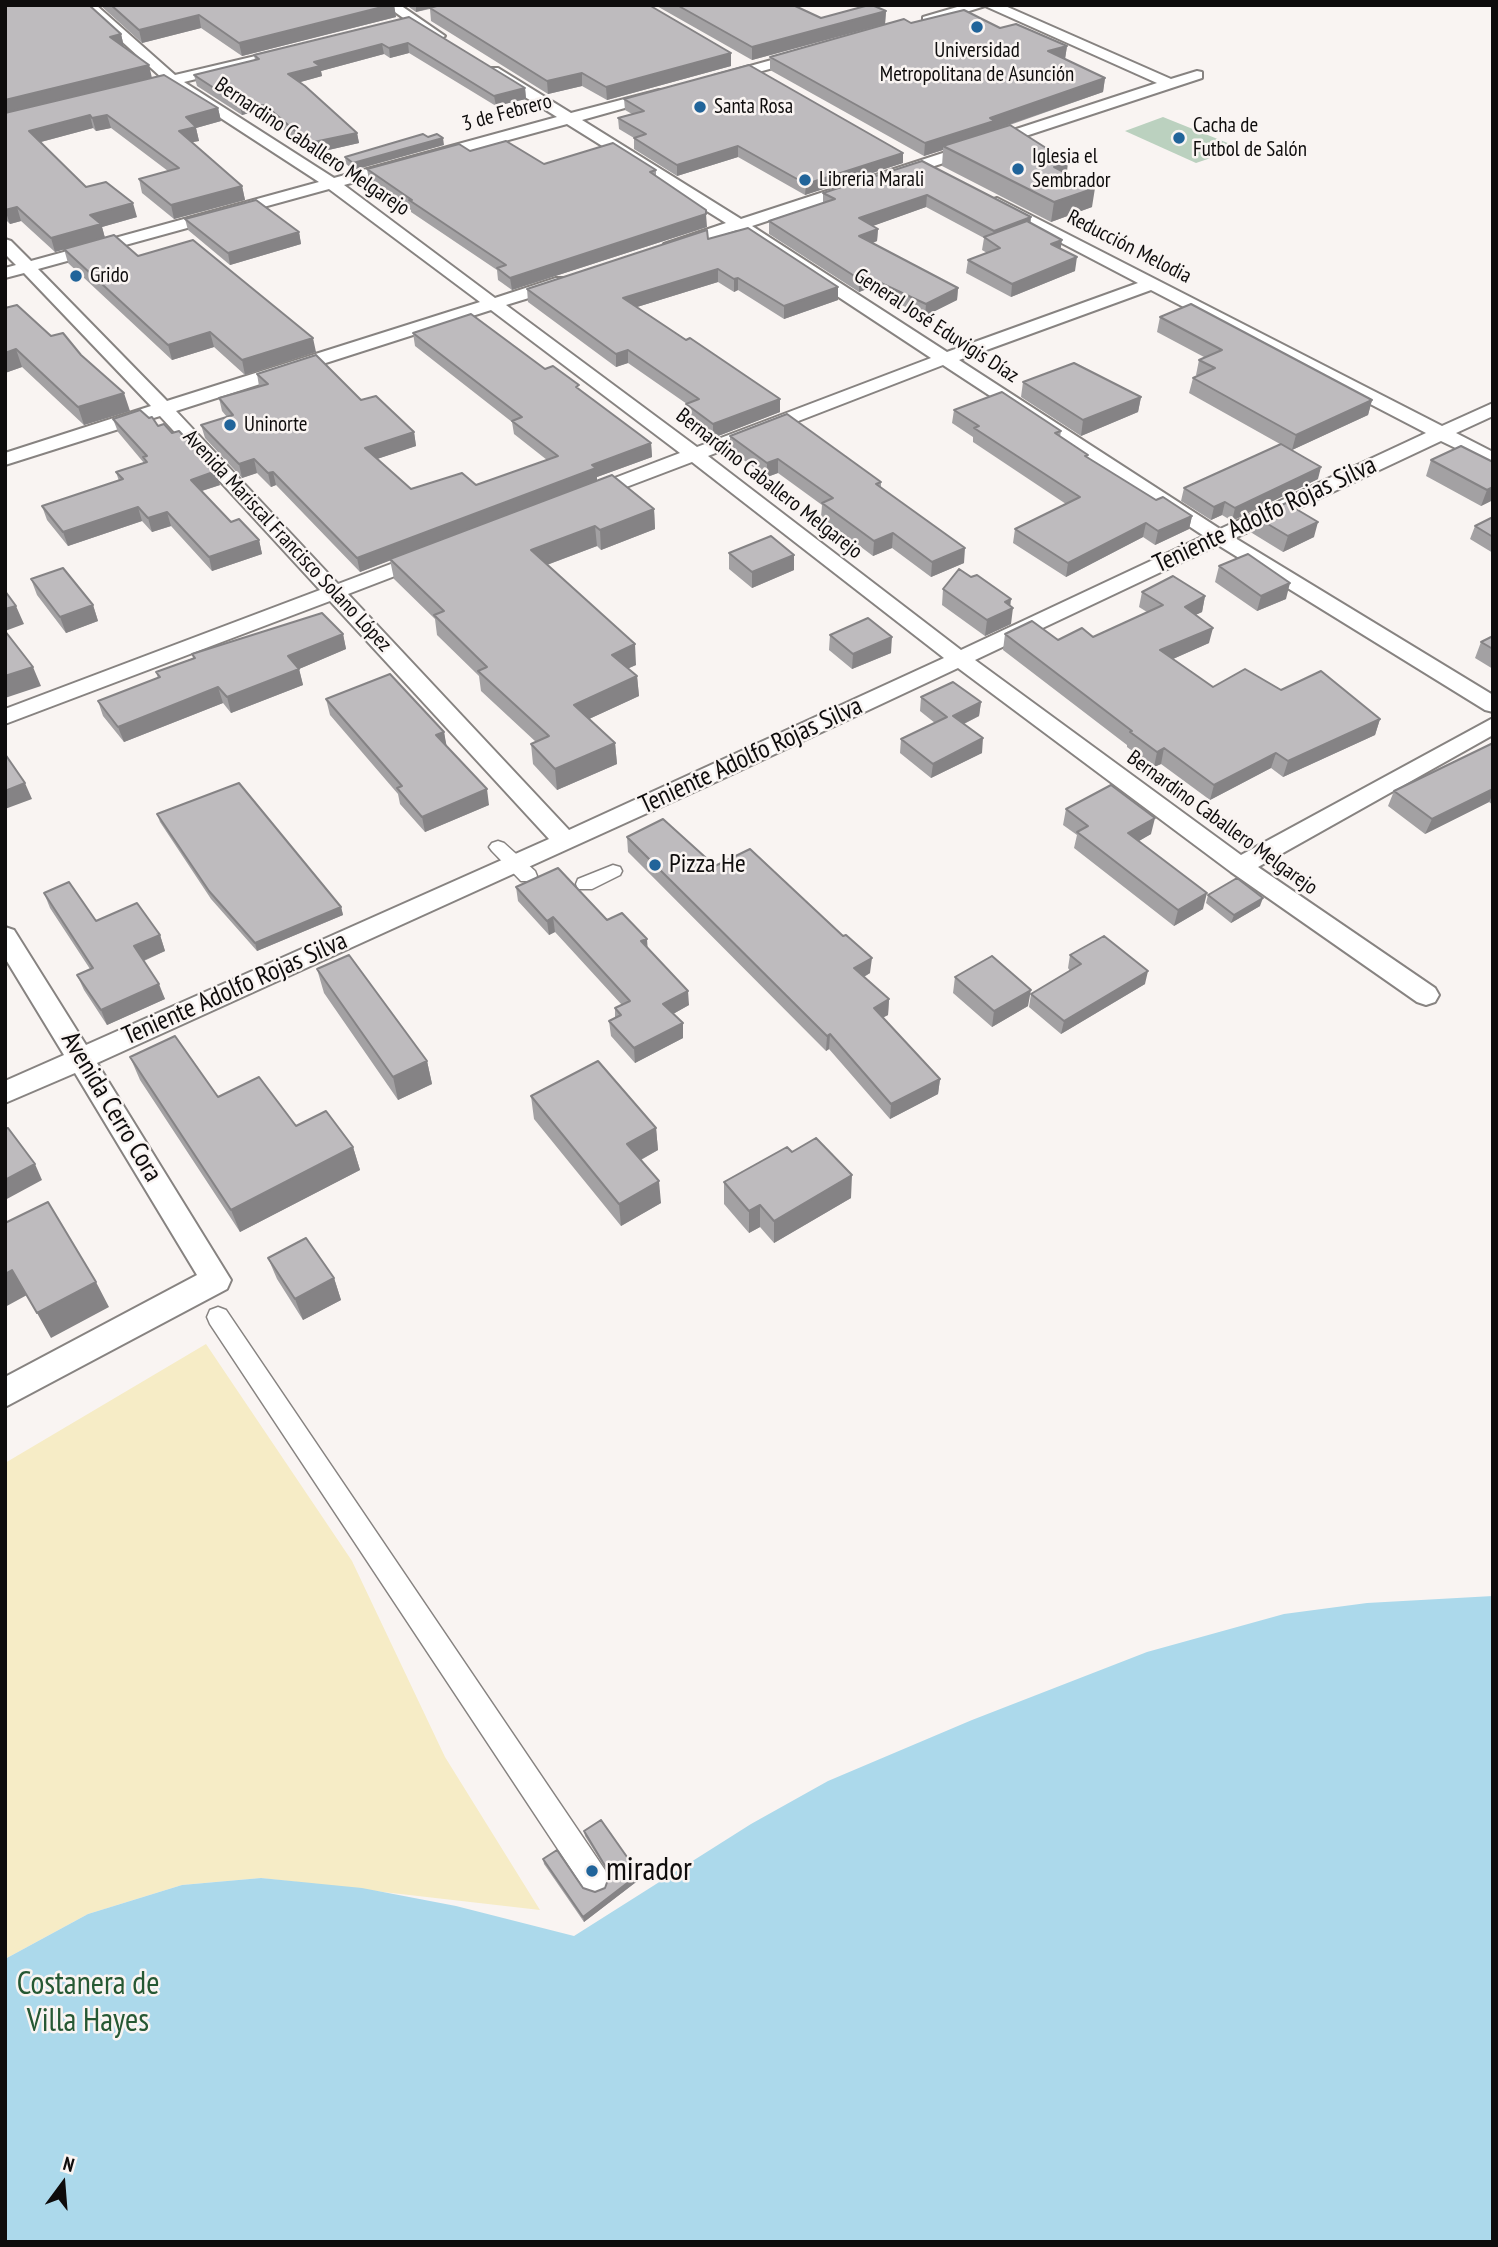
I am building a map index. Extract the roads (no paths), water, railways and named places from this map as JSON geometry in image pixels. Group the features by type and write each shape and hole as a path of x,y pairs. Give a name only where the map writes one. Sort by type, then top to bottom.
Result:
{"street":[{"name":"Bernardino Caballero Melgarejo","path":"89,5 172,80 331,183 694,454 959,659 1240,866 1426,995"},
{"path":"391,5 407,22 458,49"},
{"path":"913,24 979,5"},
{"path":"991,5 1172,83"},
{"path":"407,22 437,15"},
{"path":"701,83 820,50"},
{"path":"146,87 293,51"},
{"path":"731,57 778,83"},
{"name":"General José Eduvigis Díaz","path":"480,62 740,225 1219,537 1493,705"},
{"path":"649,254 1197,75 1171,64"},
{"name":"3 de Febrero","path":"5,273 674,90"},
{"path":"897,151 945,177"},
{"name":"Reducción Melodia","path":"982,195 1493,460"},
{"name":"Avenida Mariscal Francisco Solano López","path":"5,244 163,408 565,841"},
{"path":"5,459 572,279"},
{"path":"565,503 1153,283"},
{"name":"Teniente Adolfo Rojas Silva","path":"5,1093 513,862 565,841 1493,409"},
{"path":"5,717 450,548"},
{"path":"1240,866 1493,725"},
{"path":"585,884 613,871"},
{"name":"Avenida Cerro Cora","path":"5,936 216,1280 5,1393"},
{"path":"218,1317 595,1880"}],"water":[{"path":"1493,1596 1493,2242 5,2242 5,1959 88,1914 182,1885 261,1878 362,1888 456,1906 574,1936 751,1824 828,1781 972,1720 1147,1652 1284,1614 1367,1603"}],"place":[{"name":"Universidad Metropolitana de Asunción","path":"977,27"},
{"name":"Santa Rosa","path":"700,107"},
{"name":"Cacha de Futbol de Salón","path":"1179,138"},
{"name":"Iglesia el Sembrador","path":"1018,169"},
{"name":"Libreria Marali","path":"805,180"},
{"name":"Grido","path":"76,276"},
{"name":"Uninorte","path":"230,425"},
{"name":"Pizza He","path":"655,865"},
{"name":"mirador","path":"592,1871"}],"park label":[{"name":"Costanera de Villa Hayes","path":"88,2004"}]}
